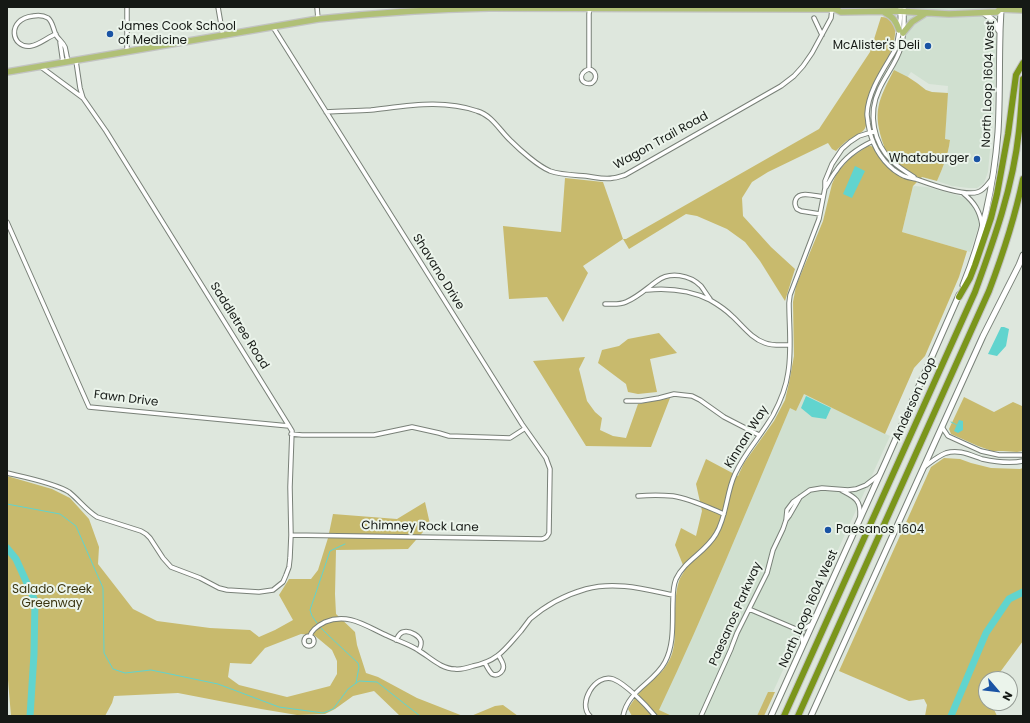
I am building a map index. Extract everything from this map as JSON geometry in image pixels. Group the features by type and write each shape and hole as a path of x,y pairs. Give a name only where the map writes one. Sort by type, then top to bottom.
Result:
{"highway":[{"path":"959,297 970,278 991,218 1003,164 1016,75 1023,62"},
{"name":"Anderson Loop","path":"784,716 976,292 995,236 1008,189 1019,130 1023,79"},
{"name":"Anderson Loop","path":"798,716 989,291 1001,260 1020,196 1023,179"}],"main road":[{"path":"7,72 318,19 447,9 835,8 841,12 902,9 926,13 984,13 997,12 1000,8 1023,10"},
{"name":"North Loop 1604 West","path":"771,716 881,473 959,297 969,270 982,228 993,178 998,131 1000,8"},
{"path":"882,11 894,19 901,32 912,22 926,13"},
{"path":"984,13 996,23 1000,33"},
{"path":"811,716 983,336 1020,265 1023,255"}],"street":[{"path":"127,7 127,51"},
{"path":"218,7 223,36"},
{"path":"316,7 318,19"},
{"path":"589,69 590,8"},
{"name":"Wagon Trail Road","path":"326,112 371,110 416,104 438,104 478,111 485,114 492,120 519,149 542,167 550,171 614,178 625,174 781,86 794,76 803,66 822,35 832,18 835,8"},
{"path":"902,9 901,47 879,90 873,115 877,140 883,151 891,161 915,178"},
{"path":"56,34 34,45 25,46 18,42 14,35 14,30 16,24 30,16 40,15 46,17 65,47 65,62"},
{"path":"814,18 822,35"},
{"name":"Shavano Drive","path":"273,27 524,428 546,458 550,469 548,536"},
{"path":"901,32 895,50 873,90 867,114 872,142 879,154 893,169 905,176 963,193 973,193 982,190 993,178"},
{"name":"Saddletree Road","path":"7,473 58,487 68,492 97,517 141,531 150,538 163,558 171,567 200,578 219,588 259,592 273,590 283,582 289,567 291,535 290,487 292,431 84,98 80,88 76,60"},
{"path":"888,64 892,66"},
{"name":"Saddletree Road","path":"40,66 84,98"},
{"path":"589,69 596,75 595,80 590,84 585,83 581,77 582,73 589,69"},
{"name":"Kinnan Way","path":"623,716 629,701 634,694 659,671 670,650 672,642 673,595 676,579 681,570 710,544 716,534 722,521 734,475 748,450 772,417 779,404 788,373 790,295 817,224 828,171 842,149 854,139 875,131"},
{"name":"Kinnan Way","path":"825,188 836,170 849,156 856,150 877,140"},
{"path":"842,149 849,156"},
{"path":"963,193 977,206 981,218 982,228"},
{"path":"820,214 800,211 797,209 795,202 799,195 804,194 823,197"},
{"name":"Fawn Drive","path":"7,222 89,407 289,426"},
{"path":"605,304 626,302 647,290 659,280 668,276 679,276 690,279 700,286 710,300"},
{"path":"647,290 661,289 684,291 710,300 732,316 756,339 765,344 776,346 789,345"},
{"path":"626,401 641,401 674,394 692,396 759,435"},
{"path":"291,434 374,435 412,427 449,436 510,438 524,428"},
{"path":"942,427 946,434 951,438 981,451 1000,456 1023,455"},
{"path":"923,467 944,453 958,452 998,462 1007,463 1023,461"},
{"name":"Paesanos Parkway","path":"702,716 731,649 736,633 767,573 773,550 786,520 786,514 789,506 810,490 822,488 840,490 856,489 866,485 881,473"},
{"name":"Paesanos Parkway","path":"840,490 856,499 859,503 859,519"},
{"path":"638,496 674,496 691,500 724,514"},
{"name":"Chimney Rock Lane","path":"291,535 542,539 548,536"},
{"path":"310,636 314,629 322,623 340,618 351,620 361,623 419,650 445,668 458,670 484,663 499,656 530,620 558,600 587,588 603,586 631,587 673,595"},
{"path":"749,609 796,629 801,634 804,644"},
{"path":"796,629 803,629 813,624"},
{"path":"396,640 402,632 413,634 421,640 422,645 419,650"},
{"path":"484,663 490,672 494,675 498,675 504,668 499,656"},
{"path":"590,716 586,708 586,700 592,687 605,678 620,682 644,703 654,716"}],"shaded area":[{"path":"906,7 995,7 996,53 994,106 988,172 984,183 977,188 952,186 937,181 945,162 950,140 945,139 948,86 929,84 911,72 906,79 892,72 906,38"},
{"path":"913,186 927,187 960,196 969,201 977,212 979,219 979,225 970,252 902,232"},
{"path":"795,389 890,436 762,716 652,716"}],"green space":[{"path":"881,17 891,20 895,28 894,39 890,53 868,101 865,129 836,151 832,149 828,143 768,172 752,182 742,198 743,216 771,247 795,269 785,301 760,261 745,242 727,229 697,216 686,214 629,249 623,239 626,239 819,129 870,52"},
{"path":"894,70 908,77 926,90 948,93 945,139 950,140 945,161 937,181 922,177 913,186 902,232 967,251 959,277 925,356 914,368 885,434 804,394 796,411 790,408 710,598 659,710 672,716 632,716 628,709 631,704 641,691 663,670 672,654 675,639 675,608 677,591 679,580 685,570 675,545 681,528 696,536 702,511 696,484 706,459 738,476 744,463 774,421 785,400 794,356 793,302 796,286 823,221 832,184 837,173 850,158 868,146 873,147 880,157 884,146 878,124 878,107 884,90"},
{"path":"565,178 603,182 623,239 583,266 588,273 563,322 547,297 509,299 503,226 561,232"},
{"path":"659,333 677,353 650,359 657,392 638,394 628,392 626,384 598,363 602,350 619,346 628,339"},
{"path":"585,357 579,369 587,401 595,412 602,418 600,430 613,436 626,438 638,404 670,398 651,447 586,446 533,361"},
{"path":"964,397 994,412 1013,402 1022,406 1023,451 992,451 951,434 949,429"},
{"path":"944,458 960,459 991,468 1023,468 1023,641 1001,671 978,671 978,711 995,711 997,716 925,716 927,705 924,699 909,701 839,671 931,467"},
{"name":"Salado Creek Greenway","path":"7,476 52,489 70,498 89,519 99,547 98,564 133,609 157,621 210,628 250,630 259,637 293,620 279,595 289,579 311,579 318,570 328,538 333,514 397,519 425,502 430,524 408,549 336,550 336,614 355,632 357,645 366,673 378,677 417,698 463,716 400,716 374,691 353,696 335,709 325,714 297,715 178,693 114,696 105,716 11,716 7,668","holes":["301,634 314,635 332,650 337,661 337,674 330,686 287,697 239,685 228,677 230,663 251,664 265,648"]},
{"path":"768,692 775,692 764,716 757,716"},
{"path":"503,705 518,716 471,716 495,706"}],"water":[{"path":"855,166 865,171 852,198 843,194"},
{"path":"1001,327 1009,329 1006,346 997,356 988,354"},
{"path":"806,396 831,408 826,419 812,417 801,408"},
{"path":"959,420 963,421 963,430 958,433 954,431"}],"waterway":[{"path":"951,422 957,425"},
{"path":"7,504 60,514 76,526 103,588 104,653 113,669 125,673 151,670 218,684 279,707 323,713 333,709 348,689 359,681 377,682 420,716"},
{"path":"317,623 310,610 330,551 345,544"},
{"path":"7,548 16,559 35,601 34,654 30,716"},
{"path":"951,716 986,633 1009,599 1023,592"},
{"path":"321,628 358,663 359,667 356,683"}],"place":[{"name":"James Cook School of Medicine","path":"110,34"},
{"name":"McAlister's Deli","path":"928,46"},
{"name":"Whataburger","path":"977,159"},
{"name":"Paesanos 1604","path":"828,530"}]}
